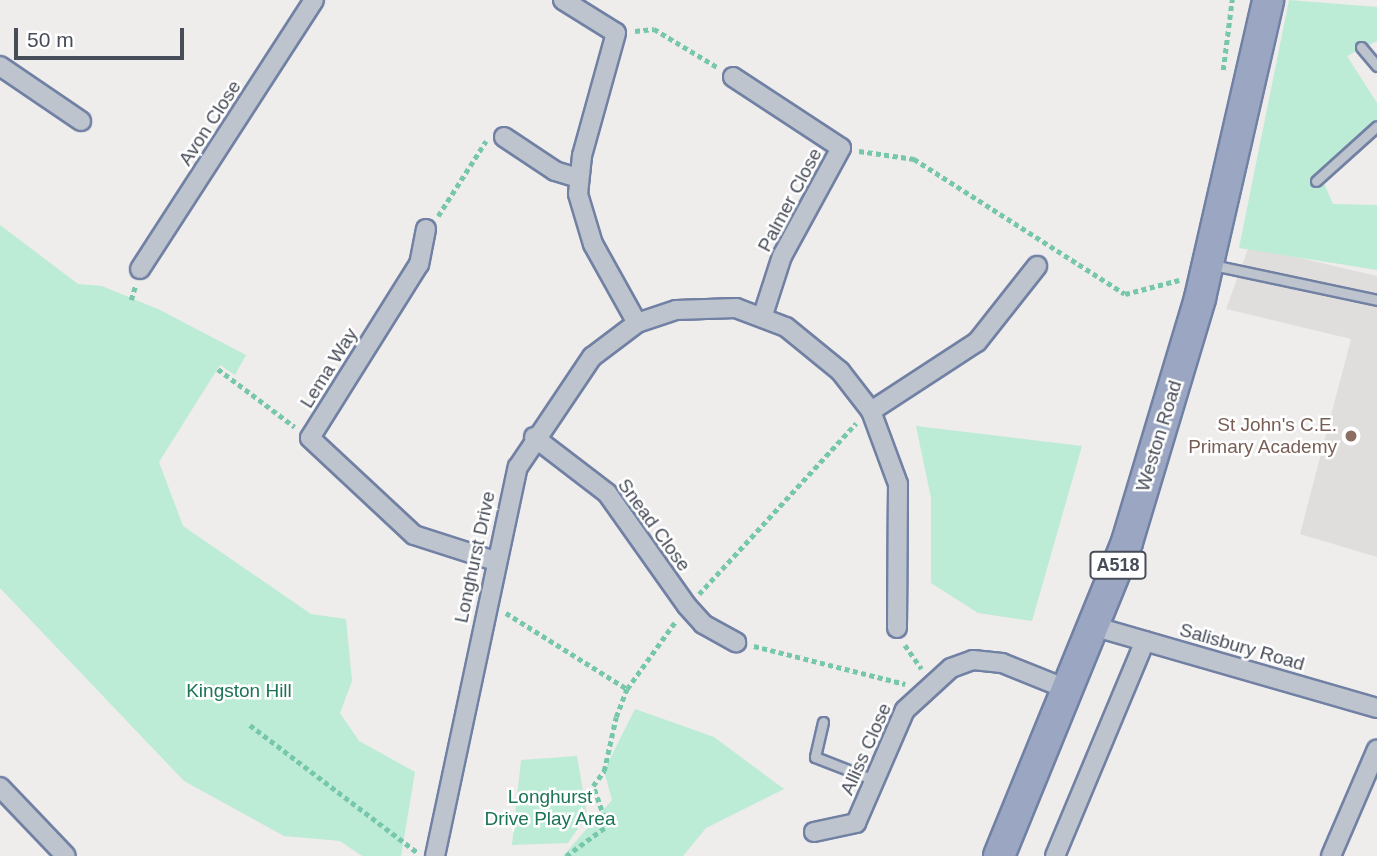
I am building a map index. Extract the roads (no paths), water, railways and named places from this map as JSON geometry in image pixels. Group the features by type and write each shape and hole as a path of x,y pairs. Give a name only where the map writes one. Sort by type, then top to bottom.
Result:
{"highway":[{"name":"Weston Road","path":"999,856 1096,627 1268,0"}],"street":[{"name":"Avon Close","path":"140,269 314,0"},
{"path":"563,0 617,33 578,178 593,244 637,323"},
{"path":"0,66 81,121"},
{"name":"Palmer Close","path":"733,77 841,148 782,256 762,315"},
{"path":"504,137 555,171 578,178"},
{"name":"Lema Way","path":"426,229 419,264 310,438 414,535 495,561"},
{"path":"871,411 977,342 1037,267"},
{"name":"Longhurst Drive","path":"435,856 506,497 534,437 592,356 637,323 711,306 762,315 812,344 871,411 898,484 897,628"},
{"name":"Snead Close","path":"534,437 607,493 687,606 703,624 736,642"},
{"name":"Salisbury Road","path":"1096,627 1377,708"},
{"path":"1055,856 1145,641"},
{"name":"Alliss Close","path":"814,832 856,823 905,710 928,684 989,660 1069,690"},
{"path":"1331,856 1377,749"},
{"path":"0,787 66,856"}],"lane":[{"path":"1361,47 1377,66"},
{"path":"1316,181 1377,126"},
{"path":"1196,266 1377,300"},
{"path":"823,722 815,757 874,780"}],"place":[{"name":"St John's C.E. Primary Academy","path":"1351,436"}],"park label":[{"name":"Kingston Hill","path":"239,691"},
{"name":"Longhurst Drive Play Area","path":"550,808"}]}
